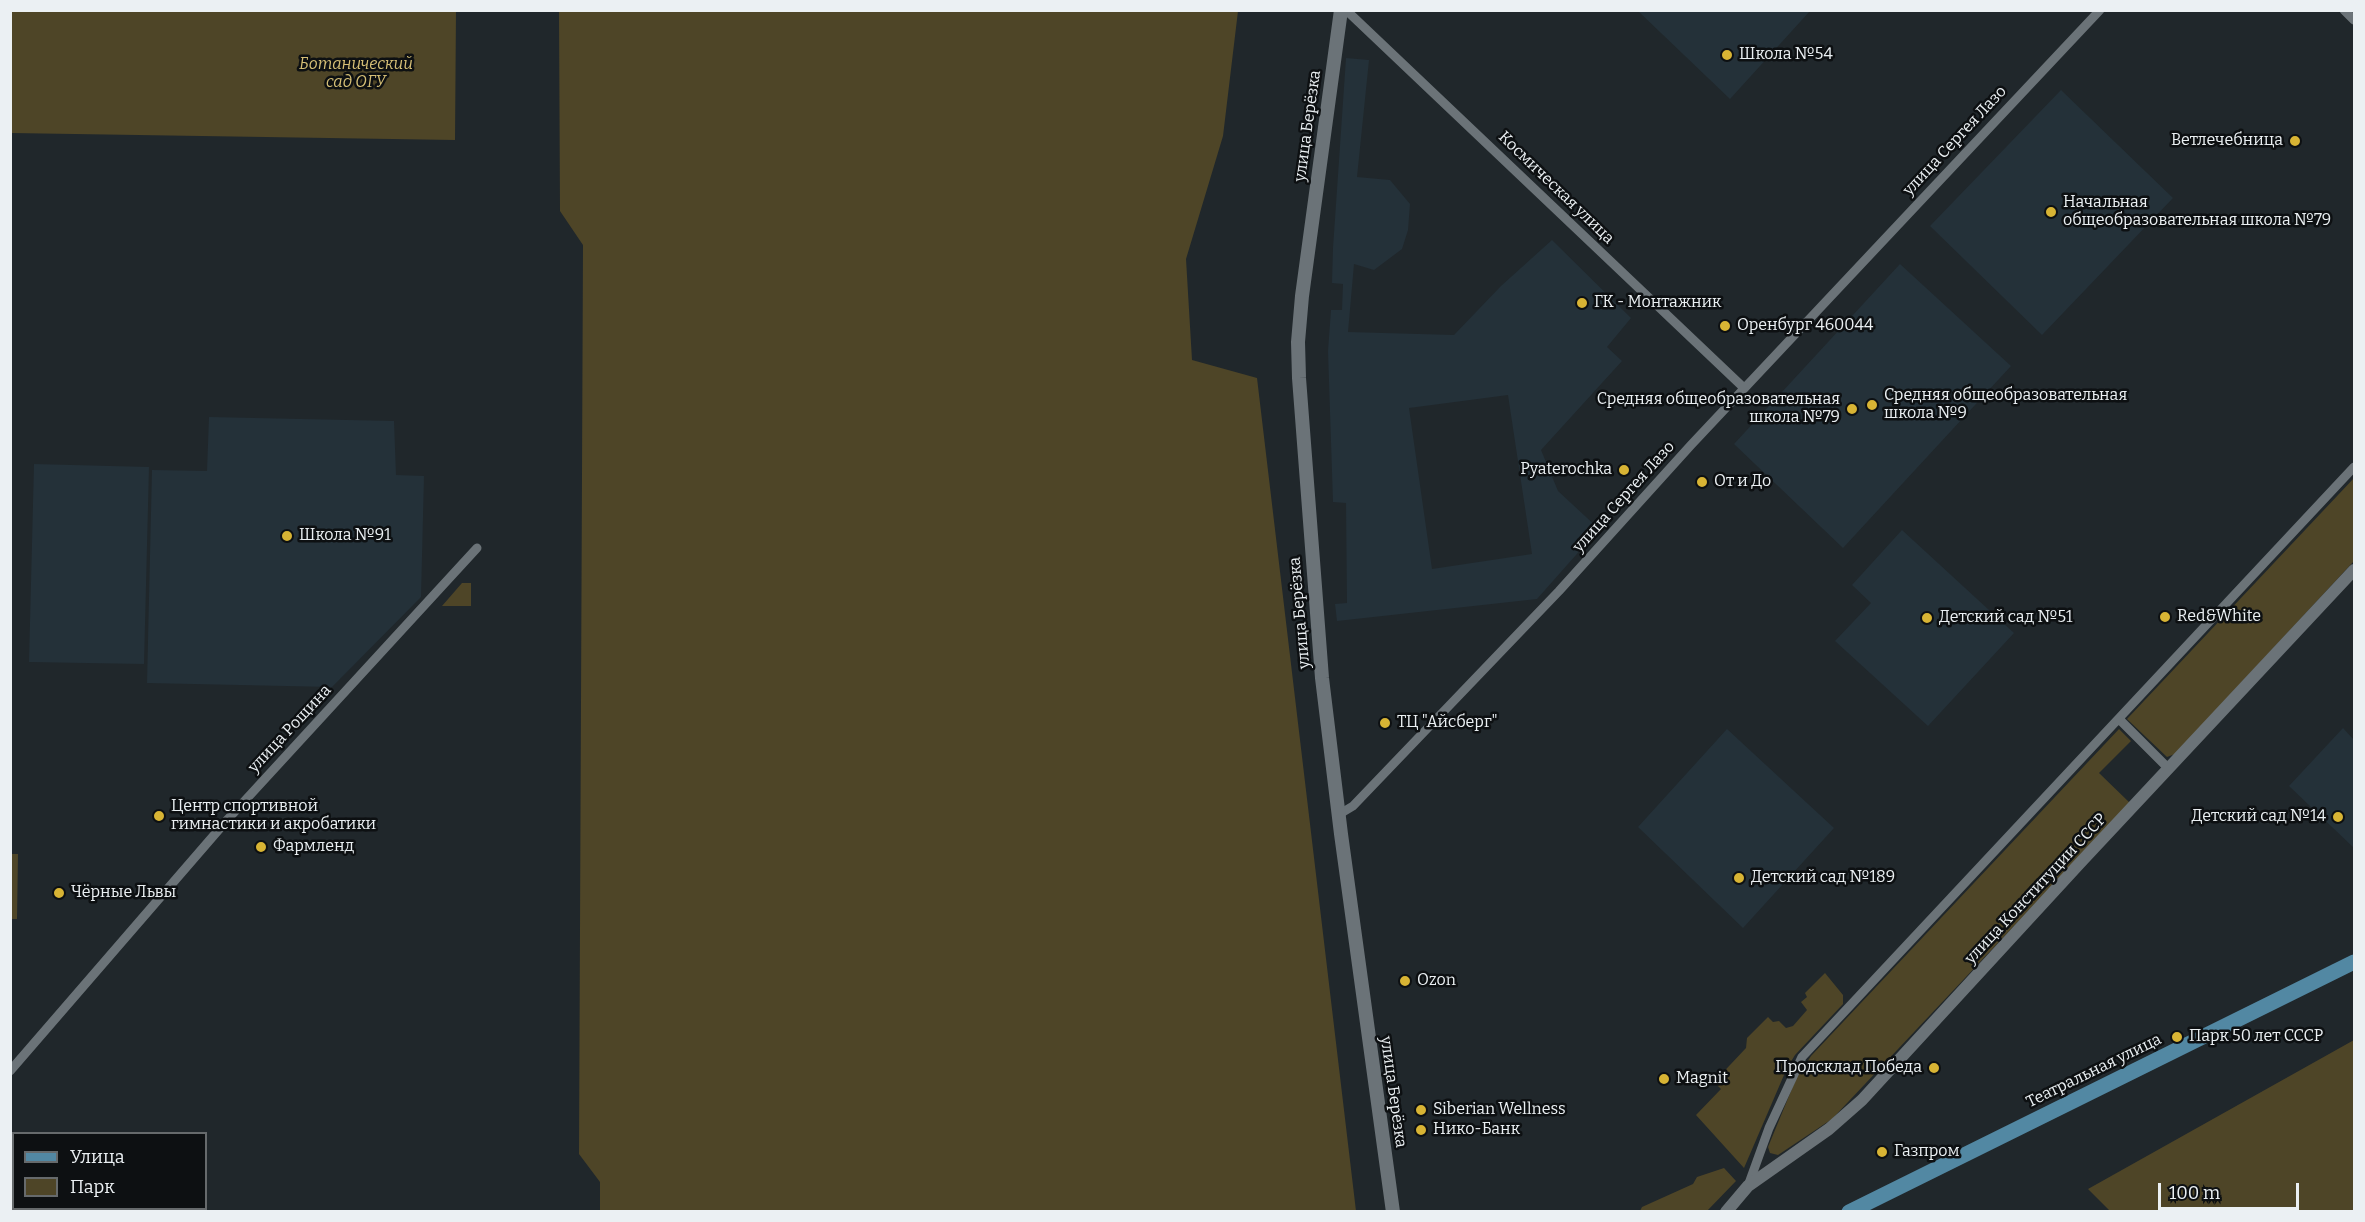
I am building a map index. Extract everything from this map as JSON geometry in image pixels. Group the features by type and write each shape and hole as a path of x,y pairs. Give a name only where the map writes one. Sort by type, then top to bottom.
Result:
{"main road":[{"name":"улица Берёзка","path":"1341,10 1304,273 1298,342 1322,678 1338,814 1393,1212"},
{"name":"Театральная улица","path":"1849,1212 2355,962"}],"street":[{"name":"Космическая улица","path":"1346,10 1744,388"},
{"name":"улица Сергея Лазо","path":"1338,814 1353,806 1480,675 1744,388 2100,10"},
{"path":"2344,10 2355,20"},
{"path":"1748,1186 1769,1128 1802,1057 2355,467"},
{"name":"улица Рощина","path":"10,1071 234,812 477,548"},
{"name":"улица Конституции СССР","path":"1726,1212 1748,1186 1829,1129 1862,1100 2355,570"},
{"path":"2119,719 2169,769"}],"shaded area":[{"name":"Школа №54","path":"1638,11 1810,11 1730,99"},
{"path":"1346,58 1369,60 1357,177 1390,180 1410,204 1408,230 1402,249 1374,270 1354,264 1348,332 1454,335 1501,286 1552,240 1631,318 1607,347 1622,361 1541,450 1558,491 1599,529 1537,599 1337,621 1335,604 1347,603 1346,503 1333,502 1328,351 1331,310 1342,310 1343,284 1332,283","holes":["1508,395 1532,554 1432,569 1409,408"]},
{"name":"Начальная общеобразовательная школа №79","path":"2061,90 2173,198 2042,335 1930,226"},
{"name":"Средняя общеобразовательная школа №9","path":"1900,264 2011,366 1843,548 1734,444"},
{"name":"Школа №91","path":"209,417 394,421 396,475 424,476 421,597 332,687 147,683 152,470 207,471"},
{"path":"34,464 149,467 144,664 29,662"},
{"name":"Детский сад №51","path":"1902,530 2014,633 1928,726 1835,641 1871,603 1852,585"},
{"name":"Детский сад №14","path":"2343,728 2354,740 2354,848 2289,786"},
{"name":"Детский сад №189","path":"1727,729 1834,828 1743,928 1638,827"}],"green space":[{"name":"Ботанический сад ОГУ","path":"11,10 456,11 455,140 11,133"},
{"path":"559,11 1238,11 1223,136 1186,259 1192,360 1257,378 1356,1211 600,1211 600,1182 579,1154 583,245 560,211"},
{"path":"2354,478 2354,561 2175,754 2167,757 2127,719"},
{"path":"462,583 471,583 471,606 442,606"},
{"path":"2119,729 2131,741 2099,773 2130,803 1832,1119 1778,1155 1770,1153 1768,1147 1796,1079 1811,1056"},
{"path":"10,854 18,854 17,919 11,919"},
{"path":"1825,973 1843,995 1843,1004 1795,1055 1787,1068 1744,1168 1696,1115 1721,1089 1714,1082 1746,1048 1747,1038 1768,1017 1773,1022 1779,1021 1786,1028 1793,1026 1807,1010 1801,1002 1807,997 1805,993"},
{"path":"2354,1040 2354,1211 2110,1211 2088,1189"},
{"path":"1724,1168 1736,1181 1707,1211 1640,1211 1642,1207 1693,1184 1697,1177"}],"place":[{"name":"Школа №54","path":"1727,55"},
{"name":"Ветлечебница","path":"2295,141"},
{"name":"Начальная общеобразовательная школа №79","path":"2051,212"},
{"name":"ГК - Монтажник","path":"1582,303"},
{"name":"Оренбург 460044","path":"1725,326"},
{"name":"Средняя общеобразовательная школа №9","path":"1872,405"},
{"name":"Средняя общеобразовательная школа №79","path":"1852,409"},
{"name":"Pyaterochka","path":"1624,470"},
{"name":"От и До","path":"1702,482"},
{"name":"Школа №91","path":"287,536"},
{"name":"Red&White","path":"2165,617"},
{"name":"Детский сад №51","path":"1927,618"},
{"name":"ТЦ \"Айсберг\"","path":"1385,723"},
{"name":"Центр спортивной гимнастики и акробатики","path":"159,816"},
{"name":"Детский сад №14","path":"2338,817"},
{"name":"Фармленд","path":"261,847"},
{"name":"Детский сад №189","path":"1739,878"},
{"name":"Чёрные Львы","path":"59,893"},
{"name":"Ozon","path":"1405,981"},
{"name":"Парк 50 лет СССР","path":"2177,1037"},
{"name":"Продсклад Победа","path":"1934,1068"},
{"name":"Magnit","path":"1664,1079"},
{"name":"Siberian Wellness","path":"1421,1110"},
{"name":"Нико-Банк","path":"1421,1130"},
{"name":"Газпром","path":"1882,1152"}]}
